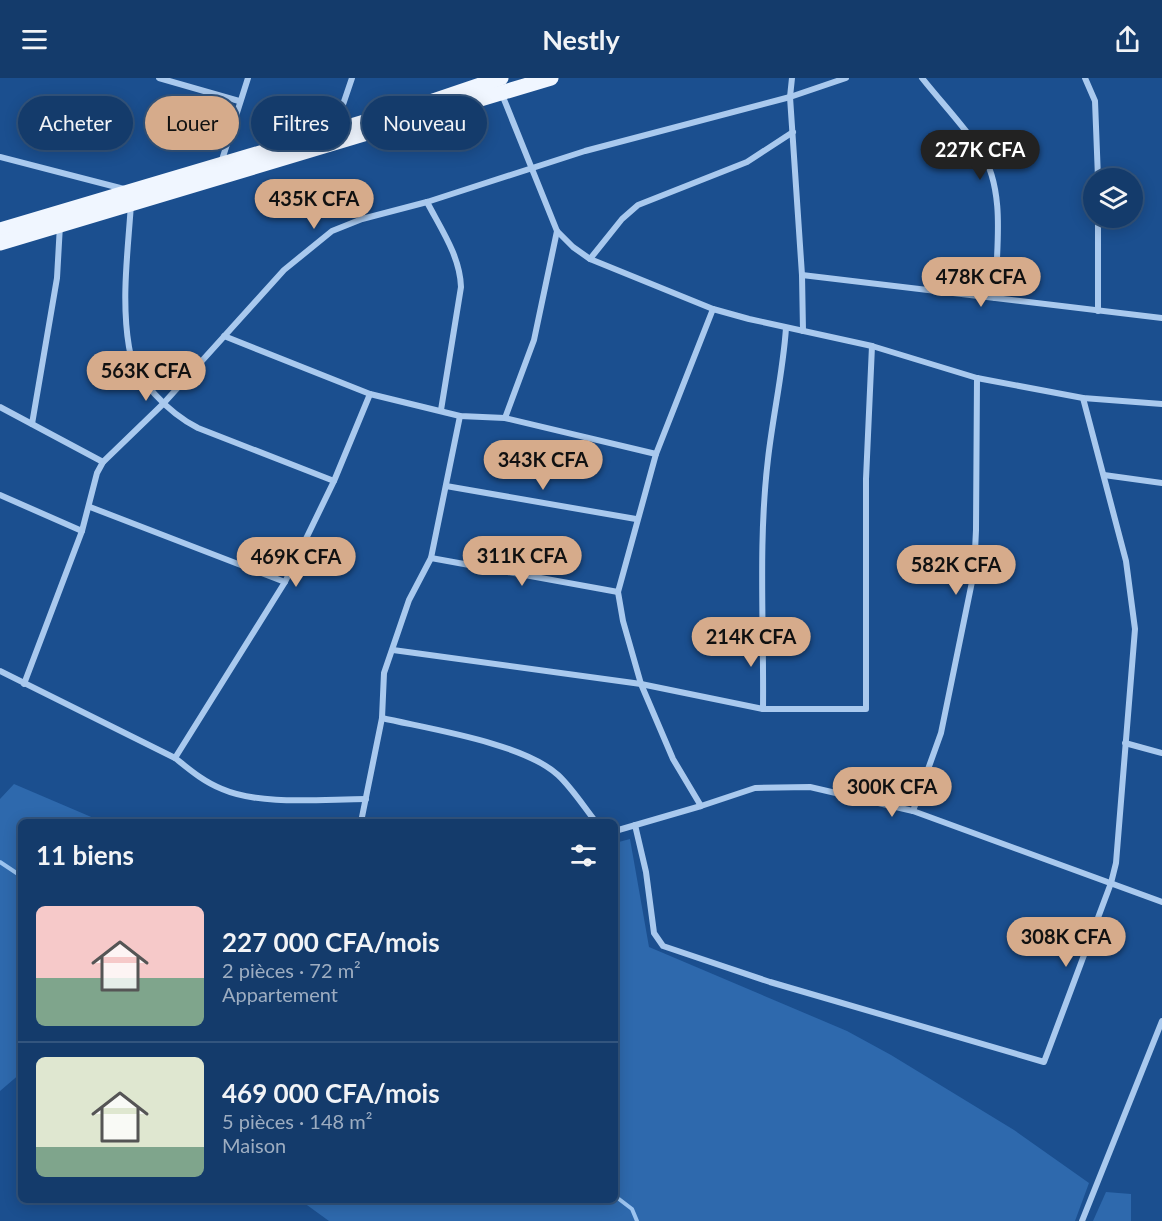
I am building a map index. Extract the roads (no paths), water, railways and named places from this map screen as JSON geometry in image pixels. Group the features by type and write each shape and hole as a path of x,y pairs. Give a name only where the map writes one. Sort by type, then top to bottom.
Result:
{"main road":[{"path":"350,126 498,82 551,78"},
{"path":"0,230 130,197 498,82"},
{"path":"0,243 60,225 221,164 268,150"}],"street":[{"path":"159,78 222,96"},
{"path":"239,101 248,78"},
{"path":"346,96 352,78"},
{"path":"792,78 790,96 802,275 803,331"},
{"path":"24,684 82,531 97,473 103,462 162,404 284,270 332,231 362,219 427,202 531,167 790,96 846,78"},
{"path":"922,78 981,151 991,175 996,198 995,298"},
{"path":"1084,78 1095,101 1098,168"},
{"path":"498,82 557,231 573,247 590,258 713,309 786,328 872,346 977,378 1083,398 1162,404"},
{"path":"590,258 622,219 638,205 747,162 793,132"},
{"path":"221,164 225,150"},
{"path":"0,157 130,197 126,276 129,348 137,368 162,404 182,420 198,428 334,481"},
{"path":"427,202 459,264 462,287 441,410"},
{"path":"32,424 57,278 60,225"},
{"path":"1098,228 1098,311"},
{"path":"506,418 534,340 557,231"},
{"path":"802,275 1162,318"},
{"path":"701,806 673,759 641,684 623,621 618,592 636,519 656,454 713,309"},
{"path":"763,709 762,570 765,501 768,459 783,371 786,328"},
{"path":"224,336 370,394 460,416 506,418 656,454"},
{"path":"393,650 641,684 763,709 866,710 866,479 872,346"},
{"path":"913,811 941,733 974,572 977,378"},
{"path":"175,758 285,582 334,481 370,394"},
{"path":"635,825 646,872 654,933 663,946 770,982 1044,1062 1116,864 1135,629 1125,561 1083,398"},
{"path":"0,407 103,462"},
{"path":"362,819 382,718 384,673 409,600 431,558 460,416"},
{"path":"1104,475 1162,483"},
{"path":"446,486 636,519"},
{"path":"0,495 82,531"},
{"path":"90,507 285,582"},
{"path":"431,558 618,592"},
{"path":"0,671 175,758 198,777 223,790 256,798 366,799"},
{"path":"382,718 494,745 530,759 557,774 594,819"},
{"path":"1125,743 1162,753"},
{"path":"618,830 701,806 736,792 776,786 810,788 913,811 1162,902"},
{"path":"1082,1221 1162,1021"}],"waterway":[{"path":"0,862 18,874"},
{"path":"618,1198 632,1209 637,1221"}]}
